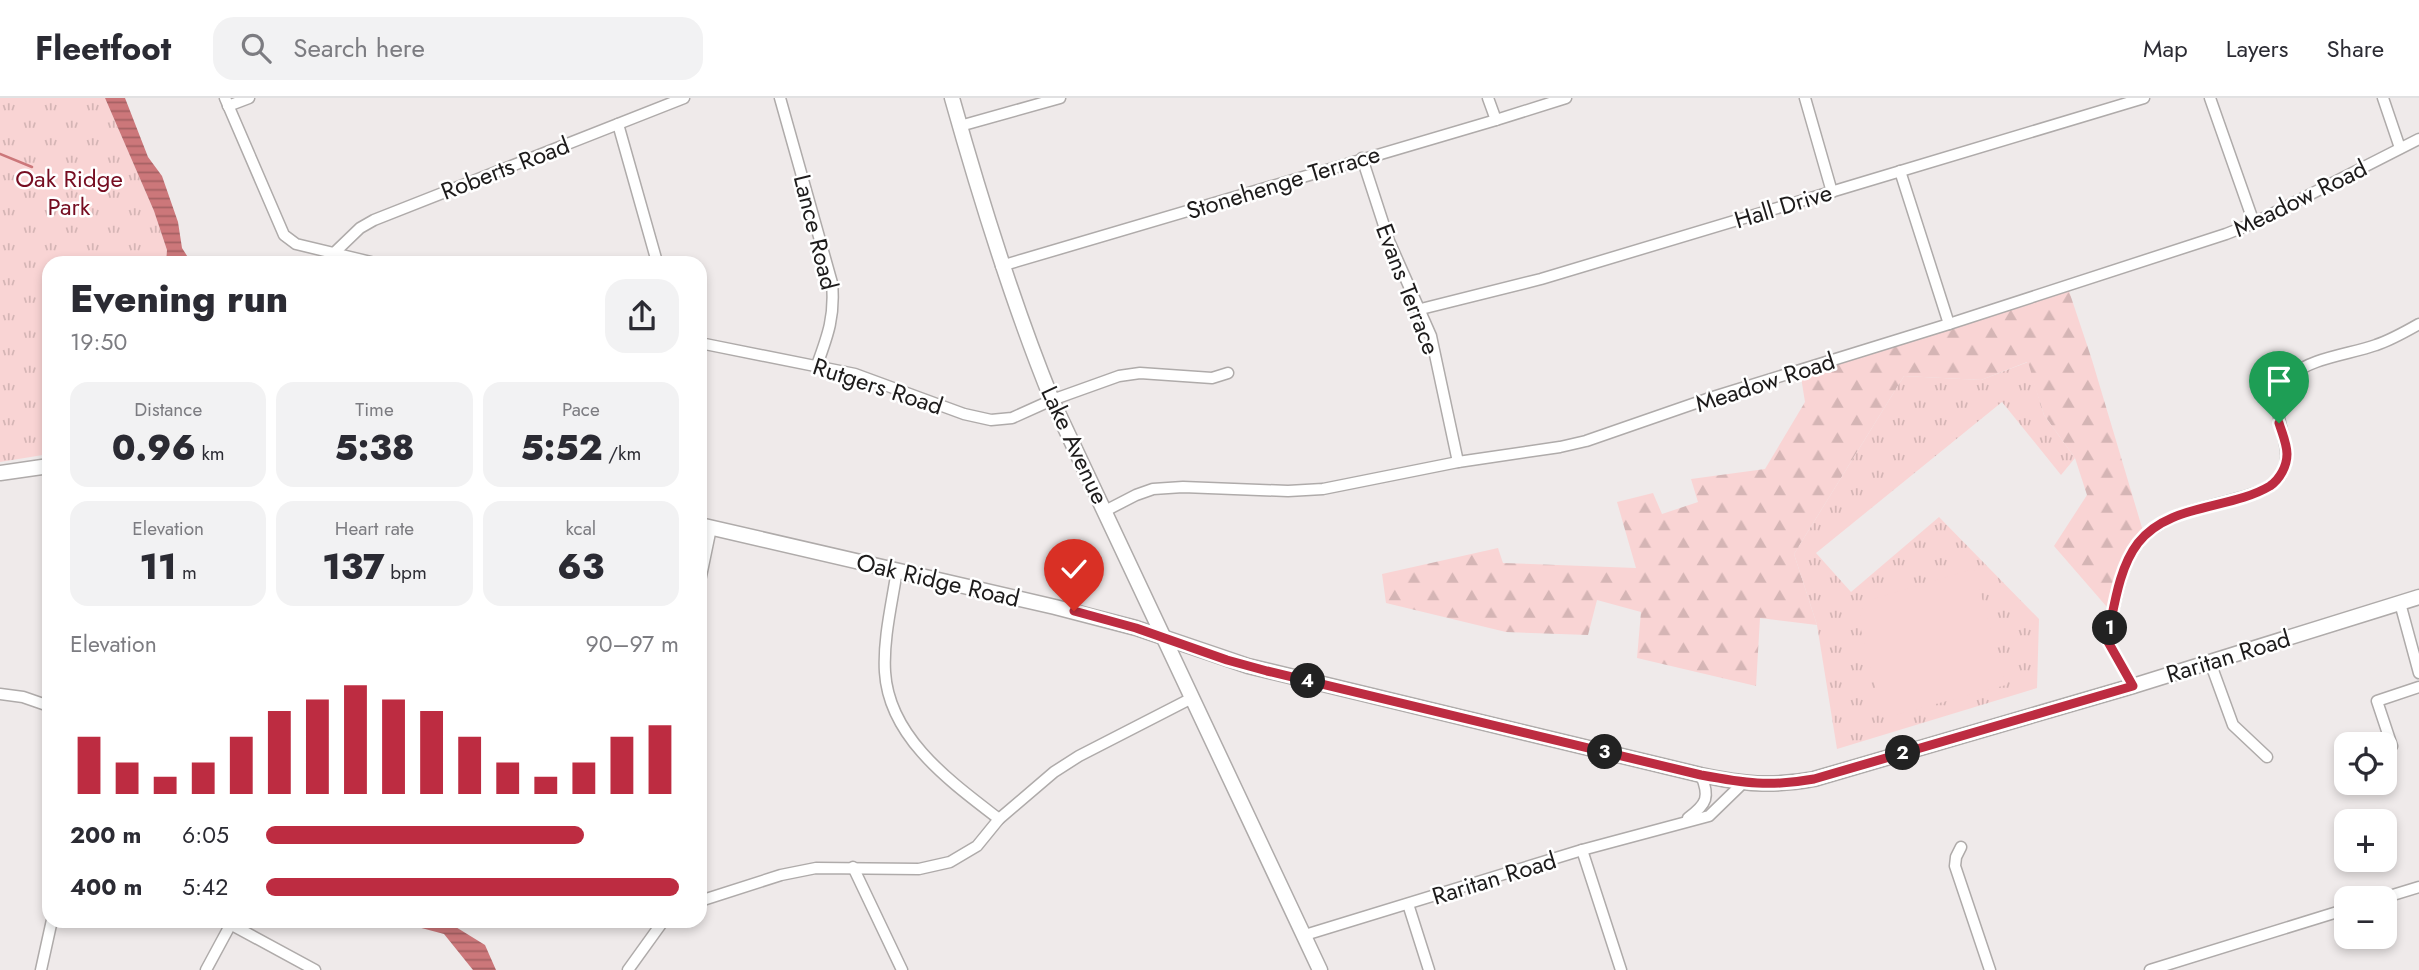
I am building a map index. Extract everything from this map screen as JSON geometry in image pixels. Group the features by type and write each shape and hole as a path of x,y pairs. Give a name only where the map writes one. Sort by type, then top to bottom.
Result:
{"main road":[{"name":"Lake Avenue","path":"952,98 1001,266 1052,400 1320,970"},
{"path":"0,473 42,467"},
{"name":"Oak Ridge Road","path":"707,527 1055,607 1163,636 1248,666 1743,783"},
{"name":"Raritan Road","path":"1743,783 1783,785 1814,779 2133,686 2419,597"}],"street":[{"path":"249,98 227,102 284,235 296,244 346,256"},
{"name":"Roberts Road","path":"334,253 360,228 374,219 684,98"},
{"name":"Lance Road","path":"780,98 832,283 834,307 817,365"},
{"path":"960,126 1060,98"},
{"path":"1488,98 1496,120"},
{"name":"Stonehenge Terrace","path":"1001,266 1566,98"},
{"path":"1805,98 1832,191"},
{"name":"Hall Drive","path":"1421,309 1541,279 2144,98"},
{"path":"2210,98 2254,223"},
{"path":"2383,98 2400,148"},
{"path":"618,124 655,256"},
{"name":"Meadow Road","path":"1105,511 1153,489 1323,489 1458,462 1586,441 1713,397 1950,324 2213,238 2254,223 2419,139"},
{"name":"Evans Terrace","path":"1362,158 1389,241 1431,336 1458,462"},
{"path":"1900,171 1950,324"},
{"path":"2133,686 2107,640 2126,564 2138,543 2153,528 2175,517 2252,493 2277,480 2286,463 2287,447 2279,423 2277,402 2281,389 2293,374 2309,365 2376,345 2419,324"},
{"name":"Rutgers Road","path":"707,344 855,374 964,414 991,421 1012,418 1052,400 1119,376 1140,373 1213,378 1228,373"},
{"path":"897,570 884,670 887,693 894,713 907,735 926,757 999,820"},
{"path":"2400,603 2419,673"},
{"path":"2210,662 2233,726 2267,757"},
{"path":"2387,732 2377,701 2419,687"},
{"path":"0,694 23,697 42,704"},
{"path":"707,899 781,875 816,868 919,869 960,857 977,846 1021,799 1063,766 1192,698"},
{"path":"1683,822 1699,810 1706,799 1706,788 1701,775"},
{"name":"Raritan Road","path":"1305,935 1582,850 1709,816 1743,783"},
{"path":"1961,847 1955,866 1988,970"},
{"path":"1582,850 1621,970"},
{"path":"853,867 902,970"},
{"path":"2397,894 2419,887"},
{"path":"1408,904 1429,970"},
{"path":"2150,970 2334,913"},
{"path":"41,970 50,928"},
{"path":"206,970 229,928"},
{"path":"241,928 315,970"},
{"path":"628,970 658,928"}],"green space":[{"name":"Oak Ridge Park","path":"0,98 105,98 154,211 166,256 42,256 42,455 0,462"},
{"path":"2068,288 2143,531 2113,614 2054,546 2087,495 2075,458 2044,415 2027,362 1981,380 1904,376 1794,554 1817,625 1760,618 1756,686 1637,658 1641,612 1597,600 1588,635 1506,632 1386,603 1382,574 1498,548 1503,563 1636,568 1617,502 1653,493 1662,514 1698,502 1691,479 1765,469 1805,402 1800,371"},
{"path":"2028,362 2044,415 2075,458 2061,475 2002,402 1816,553 1851,592 1939,517 2039,619 2037,688 1837,749 1817,625 1794,554 1904,376 1981,380"},
{"path":"1974,569 2006,685 1884,718 1859,622 1863,608 1874,599"}],"shaded area":[{"path":"105,98 125,98 148,157 162,176 178,222 182,248 187,256 166,256 154,211"},
{"path":"421,928 457,928 485,945 496,970 473,970 444,934"}],"waterway":[{"path":"0,154 32,167"}],"route":[{"path":"1074,611 1136,628 1267,671 1701,775 1751,784 1783,785 1814,779 2133,686 2107,640 2126,564 2138,543 2153,528 2175,517 2260,491 2277,480 2287,455 2279,423"}]}
